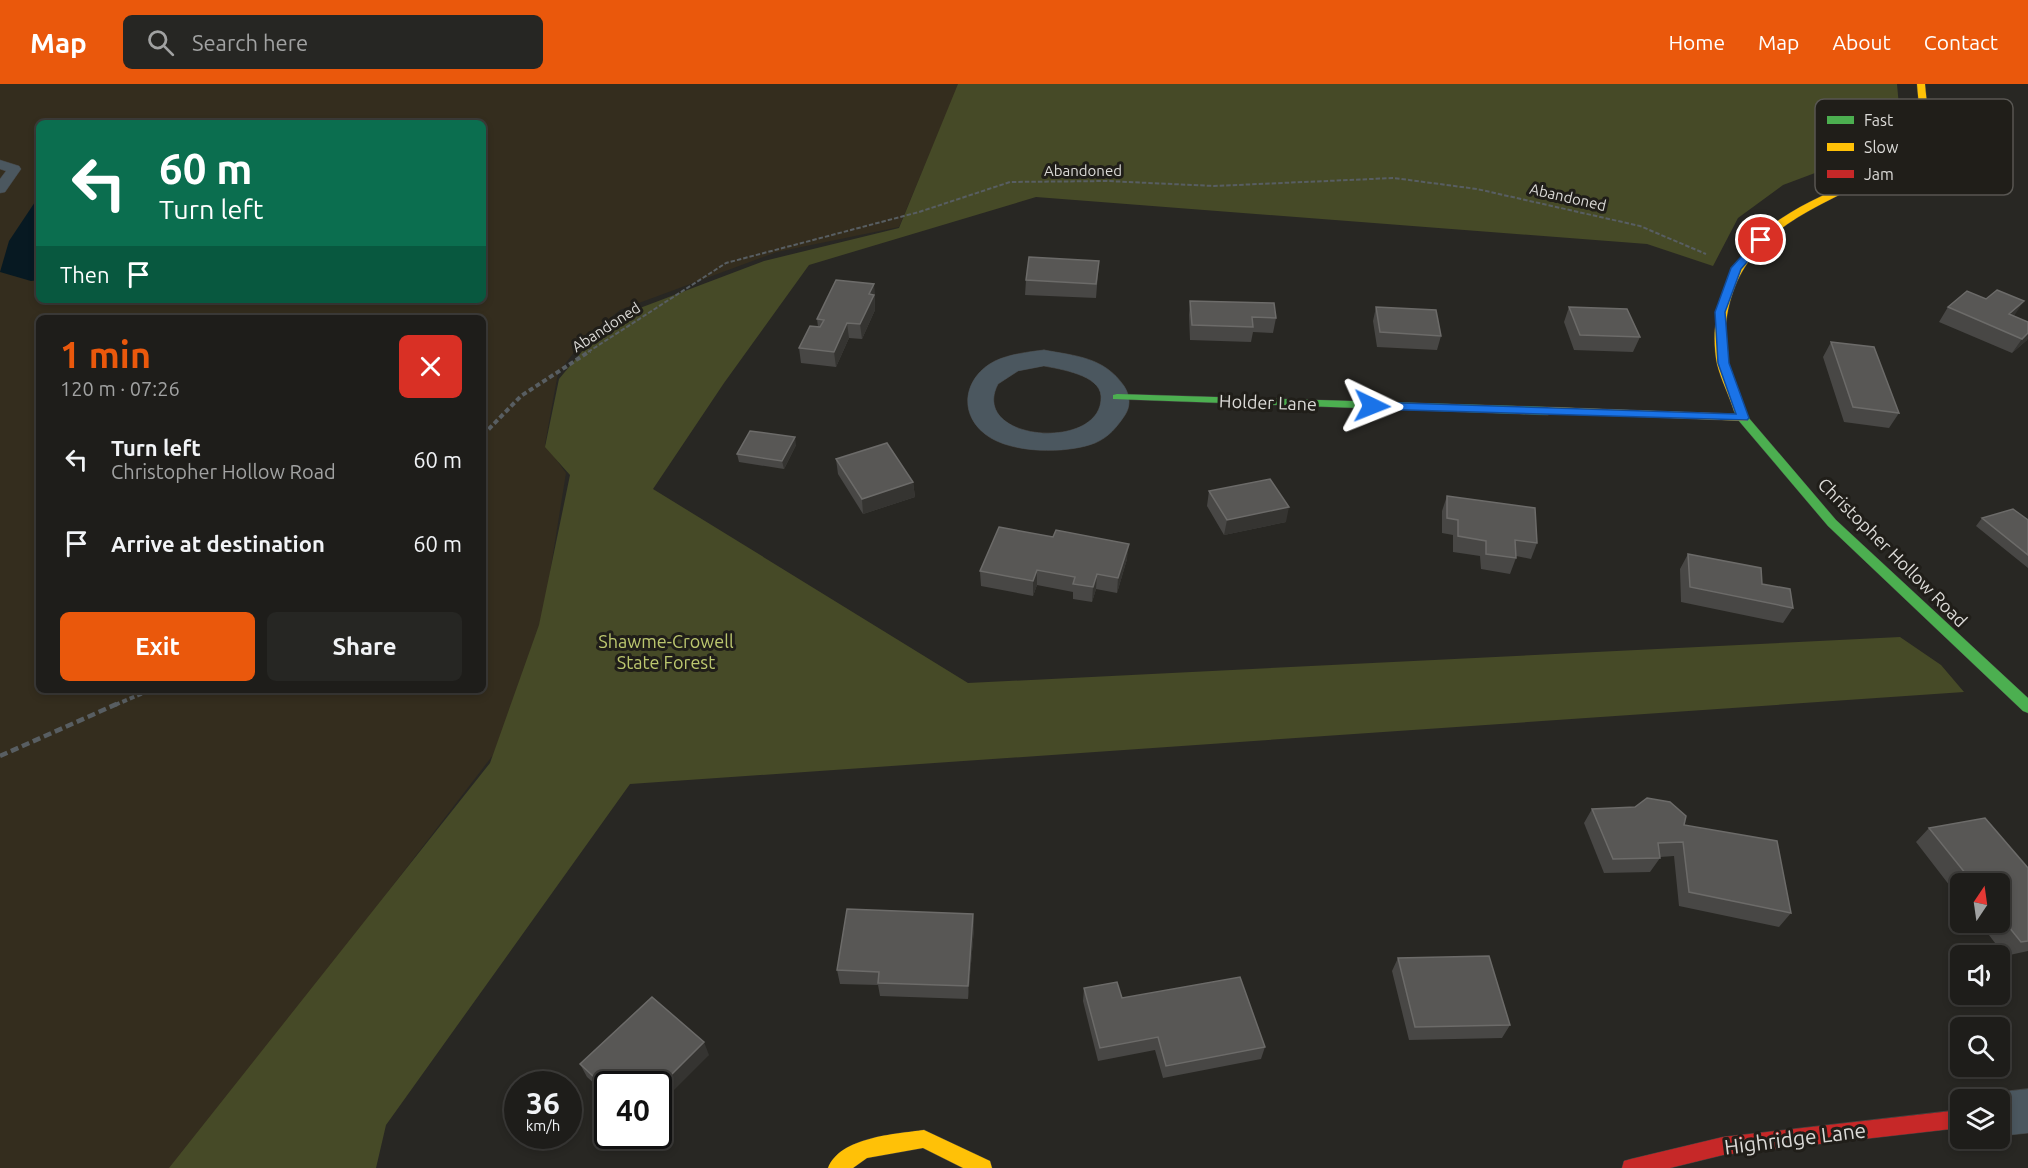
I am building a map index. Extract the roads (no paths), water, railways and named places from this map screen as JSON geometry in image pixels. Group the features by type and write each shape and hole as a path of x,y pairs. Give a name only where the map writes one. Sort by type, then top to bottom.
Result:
{"street":[{"name":"Christopher Hollow Road","path":"1921,84 1922,99"},
{"name":"Christopher Hollow Road","path":"1834,195 1783,222 1761,240 1737,268 1720,312 1723,363 1743,418 1832,523 2028,707"},
{"path":"1044,358 1084,364 1100,373 1112,384 1117,397 1115,412 1104,425 1087,436 1064,442 1015,438 996,428 983,415 978,401 981,388 990,376 1005,366 1044,358"},
{"name":"Holder Lane","path":"1117,397 1743,418"},
{"path":"2010,1113 2028,1111"},
{"name":"Highridge Lane","path":"1631,1168 1723,1146 1950,1120"},
{"path":"837,1168 864,1149 924,1138 983,1168"}],"lane":[{"path":"0,164 14,169 0,189"}],"water":[{"path":"36,200 36,280 0,272 9,241"}],"park label":[{"name":"Shawme-Crowell State Forest","path":"666,651"}]}
